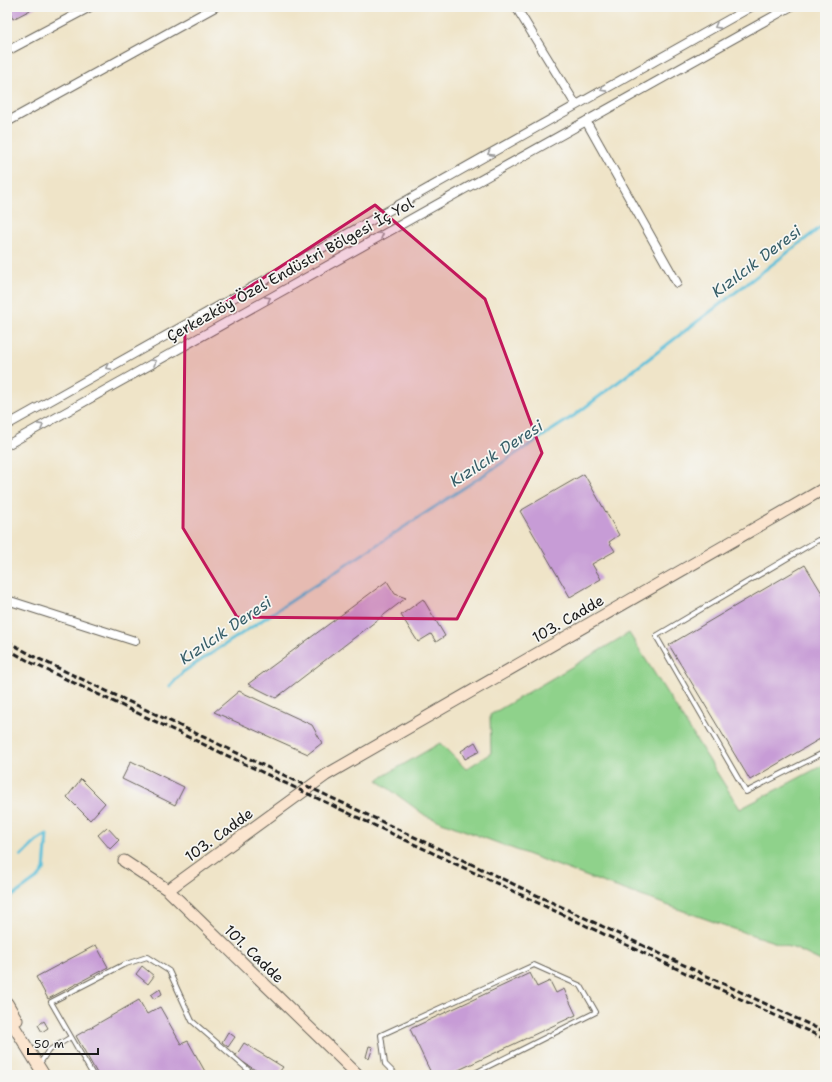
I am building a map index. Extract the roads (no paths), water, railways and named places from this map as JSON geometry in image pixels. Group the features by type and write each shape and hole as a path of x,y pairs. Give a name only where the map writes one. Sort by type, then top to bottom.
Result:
{"street":[{"path":"7,51 90,7"},
{"path":"7,122 215,7"},
{"path":"516,7 576,105"},
{"name":"Çerkezköy Özel Endüstri Bölgesi İç Yol","path":"7,425 751,7"},
{"name":"Çerkezköy Özel Endüstri Bölgesi İç Yol","path":"7,445 790,7"},
{"path":"586,121 677,283"},
{"name":"103. Cadde","path":"168,890 326,776 824,490"},
{"path":"7,600 135,641"},
{"name":"101. Cadde","path":"124,861 168,890 358,1075"},
{"path":"7,1003 41,1070"},
{"path":"7,1015 41,1070"}],"lane":[{"path":"825,542 818,540 656,636 746,792 825,752"},
{"path":"93,1075 51,1002 123,965 147,957 169,971 192,1022 254,1075"},
{"path":"396,1075 385,1064 381,1036 534,966 581,986 596,1012 471,1075"},
{"path":"41,1070 48,1051 71,1037"}],"waterway":[{"name":"Kızılcık Deresi","path":"170,686 183,672 575,415 825,224"},
{"name":"Kızılcık Deresi","path":"21,856 37,841 47,835"},
{"path":"7,900 39,877 44,870 47,835"}],"railway":[{"path":"7,641 35,657 825,1032"},
{"path":"7,649 32,663 825,1039"}]}
